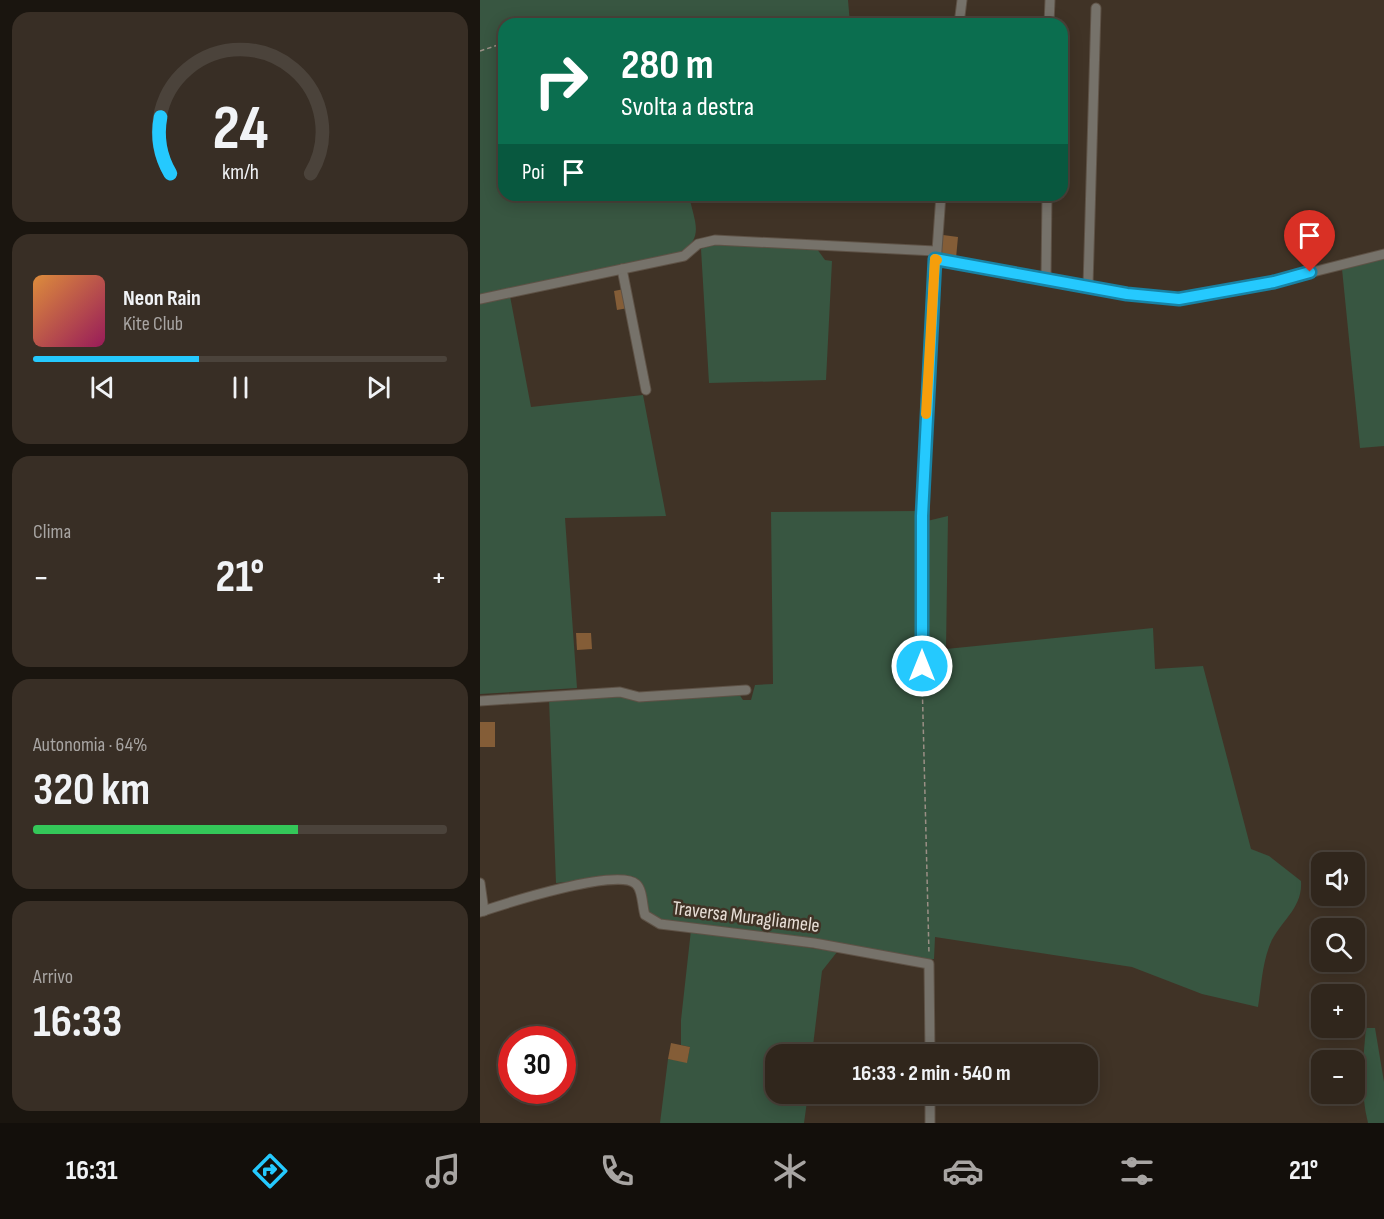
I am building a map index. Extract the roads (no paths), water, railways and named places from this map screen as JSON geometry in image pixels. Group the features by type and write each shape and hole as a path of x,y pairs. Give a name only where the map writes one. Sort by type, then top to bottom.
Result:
{"street":[{"path":"960,18 962,0"},
{"path":"1049,18 1050,0"},
{"path":"1088,286 1096,8"},
{"path":"922,666 923,505 935,255 940,201"},
{"path":"1046,279 1047,201"},
{"path":"480,299 684,256 698,244 715,240 935,255 1046,279 1179,299 1274,282 1384,254"},
{"path":"622,269 646,390"},
{"path":"480,701 620,692 639,698 746,690"},
{"name":"Traversa Muragliamele","path":"482,912 558,888 621,879 635,882 639,887 645,915 660,924 814,943 929,964 930,1044"},
{"path":"480,883 482,912"},
{"path":"930,1104 930,1123"}]}
